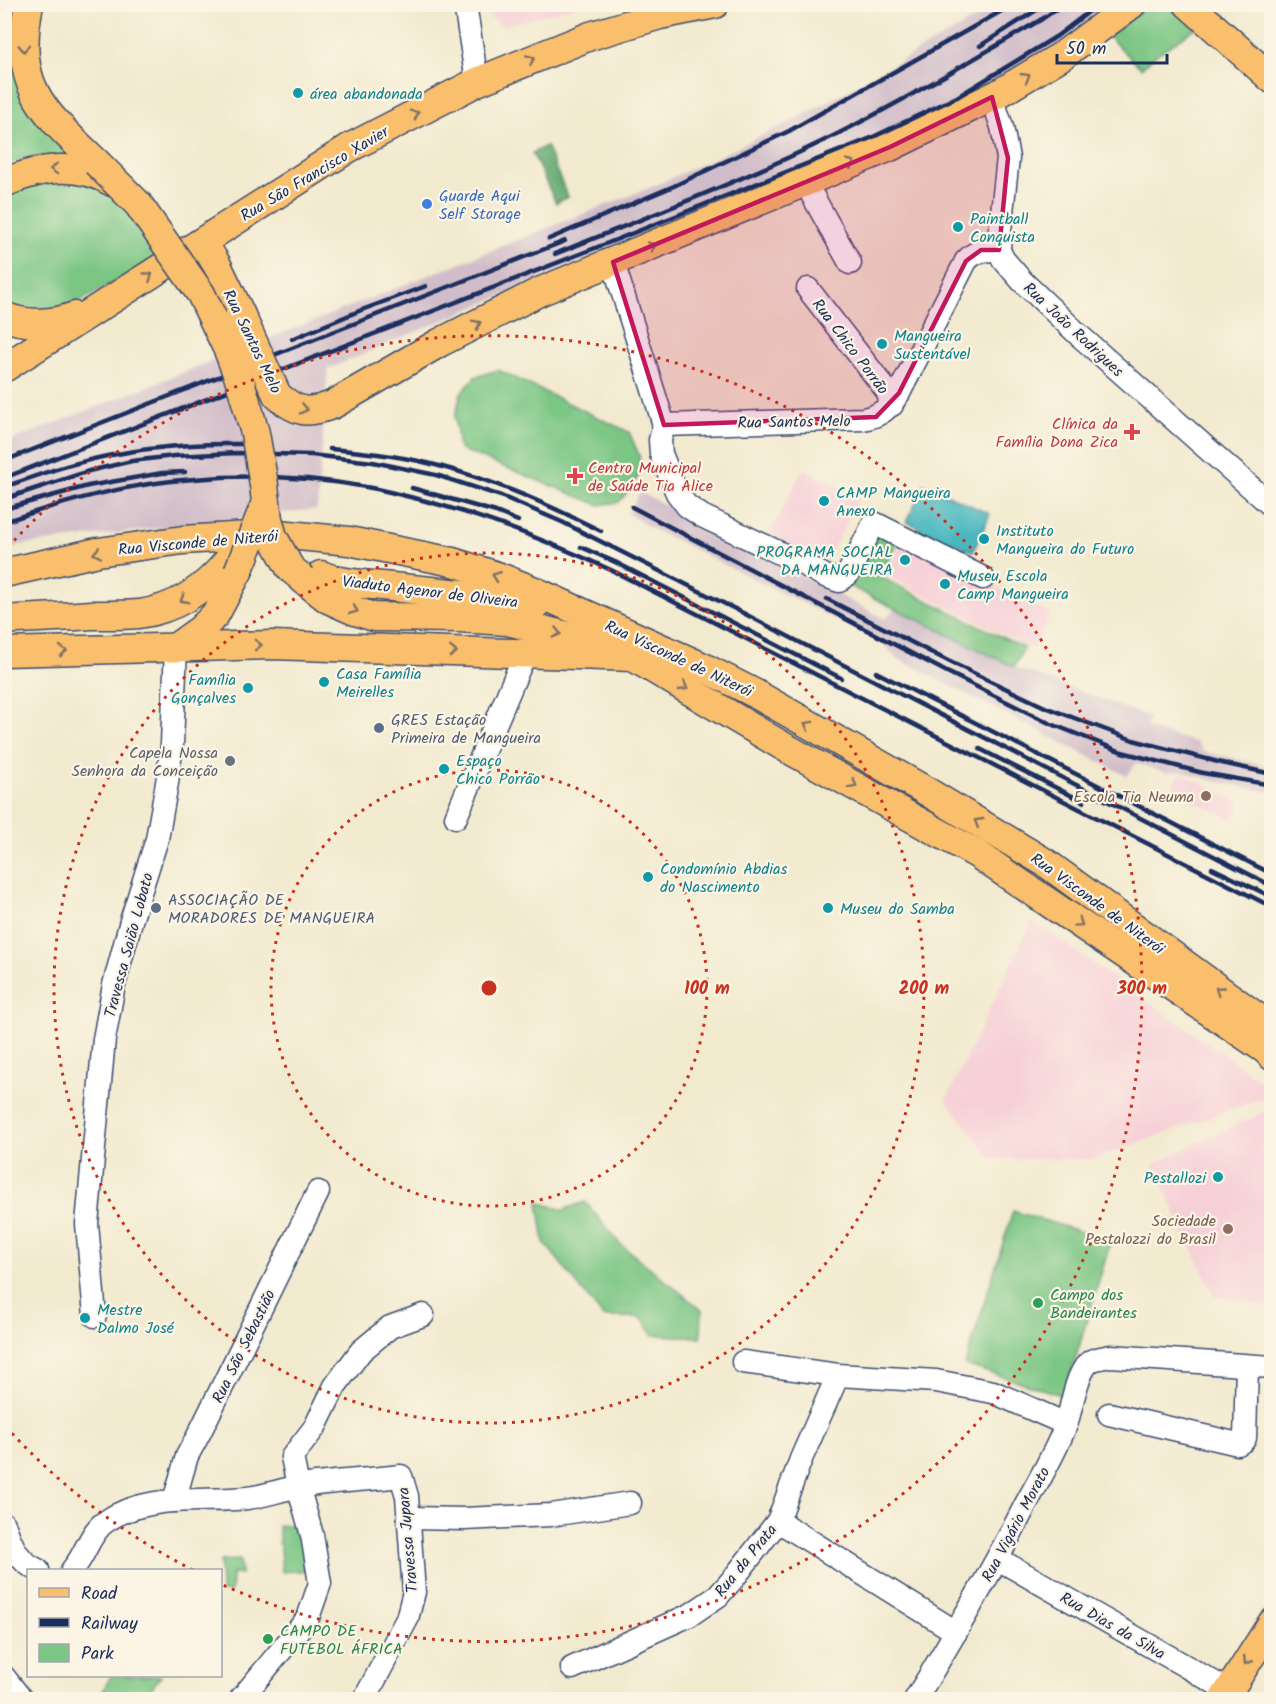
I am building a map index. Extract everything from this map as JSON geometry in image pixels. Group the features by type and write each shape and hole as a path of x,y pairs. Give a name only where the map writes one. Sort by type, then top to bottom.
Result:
{"main road":[{"name":"Viaduto Agenor de Oliveira","path":"29,4 23,45 32,90 47,114 138,204 201,294 240,381 268,485 291,548 302,564 335,580 511,599 589,616"},
{"name":"Rua São Francisco Xavier","path":"4,368 349,148 477,82 590,36 660,15 715,4"},
{"name":"Rua Santos Melo","path":"203,242 217,265 277,395 286,403 301,410 315,412 332,405 439,343 539,292 890,147 992,97 1063,55 1132,4"},
{"path":"1188,4 1272,79"},
{"name":"Viaduto Agenor de Oliveira","path":"4,183 43,169 83,170 108,179 127,191 152,217 201,288 243,371 261,431 268,485 268,519 278,547 290,568 328,599 374,617 507,621 592,642 633,657"},
{"path":"4,316 26,322 44,323 70,318 100,307"},
{"path":"176,647 201,629 215,615 225,600 238,572 268,485"},
{"path":"4,620 139,614 162,609 182,601 200,590 228,561 268,485"},
{"name":"Rua Visconde de Niterói","path":"4,573 98,552 183,540 279,534 349,541 453,562 497,576 703,667 754,693 1011,842 1046,863 1272,1028"},
{"name":"Rua Visconde de Niterói","path":"4,652 272,645 633,657 781,745 977,854 1272,1056"},
{"path":"993,865 1011,842"},
{"path":"1030,890 1046,863"},
{"path":"1226,1695 1272,1623"}],"street":[{"path":"465,4 477,82"},
{"path":"891,405 966,261 972,254 981,250 999,250 1008,158 1002,127 992,97"},
{"path":"805,182 850,263"},
{"name":"Rua João Rodrigues","path":"999,250 1003,259 1022,281 1081,338 1272,506"},
{"path":"613,262 664,425 660,440 661,454 677,493 687,506 702,516 839,581 848,574 874,523 983,578"},
{"name":"Rua Chico Porrão","path":"808,289 887,391 891,405"},
{"name":"Rua Santos Melo","path":"664,425 863,419 876,417 891,405"},
{"name":"Travessa Saião Lobato","path":"95,1316 87,1224 104,1039 114,985 128,932 157,839 172,744 176,647"},
{"path":"456,817 525,654"},
{"name":"Rua São Sebastião","path":"174,1501 187,1456 318,1192"},
{"path":"240,1700 308,1618 320,1583 312,1535 292,1457 315,1427 335,1386 362,1351 390,1327 423,1315"},
{"name":"Rua Vigário Morato","path":"915,1700 998,1559 1066,1424 1085,1367 1092,1360 1111,1356 1247,1366"},
{"path":"742,1362 838,1375 936,1381 993,1392 1066,1424"},
{"path":"1109,1414 1238,1444 1245,1438 1247,1366 1272,1367"},
{"name":"Rua da Prata","path":"572,1668 690,1615 718,1596 733,1580 777,1521 838,1375"},
{"name":"Travessa Jupara","path":"298,1486 401,1476 407,1496 414,1592 407,1619 364,1700"},
{"path":"73,1569 79,1563 90,1540 103,1522 122,1512 174,1501 249,1498 298,1486"},
{"path":"409,1518 464,1519 551,1515 630,1503"},
{"path":"777,1521 956,1632"},
{"path":"4,1524 19,1557 37,1569"},
{"name":"Rua Dias da Silva","path":"998,1559 1226,1695"},
{"path":"4,1677 22,1700"}],"highlighted area":[{"path":"992,97 1008,158 999,250 981,250 966,261 899,393 876,417 664,425 613,262 890,147"}],"shaded area":[{"path":"487,4 579,5 505,26 491,18"},
{"path":"1000,5 1111,5 1058,45 936,116 328,369 317,509 20,545 5,551 5,443 654,186 800,117"},
{"path":"803,469 860,497 820,573 766,541"},
{"path":"640,492 885,619 897,606 1014,667 1149,717 1147,728 1198,743 1202,751 1271,767 1271,792 1219,782 1180,771 1167,773 1136,763 1127,776 896,658 880,641 651,528 628,514"},
{"path":"903,540 1051,614 1033,649 886,576"},
{"name":"Escola Tia Neuma","path":"1180,771 1241,803 1233,820 1171,790"},
{"path":"1032,921 1235,1062 1271,1090 1271,1095 1094,1159 991,1159 946,1100"},
{"name":"Sociedade Pestalozzi do Brasil","path":"1268,1110 1272,1117 1271,1307 1214,1295 1153,1164"}],"green space":[{"path":"1149,5 1166,5 1196,28 1141,68 1108,36"},
{"path":"16,10 77,157 31,158 5,165 4,29"},
{"path":"546,146 568,197 556,203 532,153"},
{"path":"57,176 116,191 163,255 77,303 47,314 5,306 5,193"},
{"path":"498,370 629,432 639,455 641,472 619,502 599,505 459,449 455,417 461,393 475,377"},
{"path":"872,529 898,541 880,577 1024,648 1014,667 845,584"},
{"path":"538,1202 563,1210 585,1202 620,1244 702,1310 701,1337 652,1335 641,1317 603,1317 544,1242"},
{"name":"Campo dos Bandeirantes","path":"1013,1211 1111,1241 1064,1396 965,1365"},
{"path":"306,1523 309,1570 282,1572 278,1526"},
{"path":"240,1560 241,1574 232,1574 231,1592 222,1592 220,1561"},
{"path":"110,1677 160,1677 143,1699 106,1699 102,1693"}],"water":[{"path":"924,484 990,514 973,552 953,542 947,555 915,540 920,528 907,522"}],"railway":[{"path":"549,239 674,186 789,131 1014,4"},
{"path":"980,46 1046,4"},
{"path":"555,254 738,180 829,138 952,72 1064,4"},
{"path":"4,478 871,138 957,97 1057,36 1099,4"},
{"path":"4,461 565,241"},
{"path":"292,339 426,286"},
{"path":"4,487 62,467 133,451 176,446 241,444"},
{"path":"330,449 399,457 460,472 522,494 601,531"},
{"path":"4,499 89,471 132,461 174,456 237,453 311,455 373,462 436,475 501,496 562,522 1272,886"},
{"path":"4,509 88,486 162,473 185,472"},
{"path":"4,522 74,500 122,489 146,484 215,477 280,477 345,484 381,490 459,510 535,537 611,570 1272,907"},
{"path":"412,488 496,512 518,521"},
{"path":"632,507 1049,723 1122,752 1203,773 1272,785"},
{"path":"581,547 615,562 841,678"},
{"path":"827,599 948,661 1045,707 1133,740 1272,774"},
{"path":"876,672 1272,874"},
{"path":"980,749 1084,802"},
{"path":"1212,868 1272,897"}],"place":[{"name":"área abandonada","path":"298,93"},
{"name":"Guarde Aqui Self Storage","path":"427,204"},
{"name":"Paintball Conquista","path":"958,227"},
{"name":"Mangueira Sustentável","path":"882,344"},
{"name":"Clínica da Família Dona Zica","path":"1132,432"},
{"name":"Centro Municipal de Saúde Tia Alice","path":"575,476"},
{"name":"CAMP Mangueira Anexo","path":"824,501"},
{"name":"Instituto Mangueira do Futuro","path":"984,539"},
{"name":"PROGRAMA SOCIAL DA MANGUEIRA","path":"905,560"},
{"name":"Museu Escola Camp Mangueira","path":"945,584"},
{"name":"Casa Família Meirelles","path":"324,682"},
{"name":"Família Gonçalves","path":"248,688"},
{"name":"GRES Estação Primeira de Mangueira","path":"379,728"},
{"name":"Capela Nossa Senhora da Conceição","path":"230,761"},
{"name":"Espaço Chico Porrão","path":"444,769"},
{"name":"Escola Tia Neuma","path":"1206,796"},
{"name":"Condomínio Abdias do Nascimento","path":"648,877"},
{"name":"ASSOCIAÇÃO DE MORADORES DE MANGUEIRA","path":"156,908"},
{"name":"Museu do Samba","path":"828,908"},
{"name":"Pestallozi","path":"1218,1177"},
{"name":"Sociedade Pestalozzi do Brasil","path":"1228,1229"},
{"name":"Campo dos Bandeirantes","path":"1038,1303"},
{"name":"Mestre Dalmo José","path":"85,1318"},
{"name":"CAMPO DE FUTEBOL ÁFRICA","path":"268,1639"}]}
